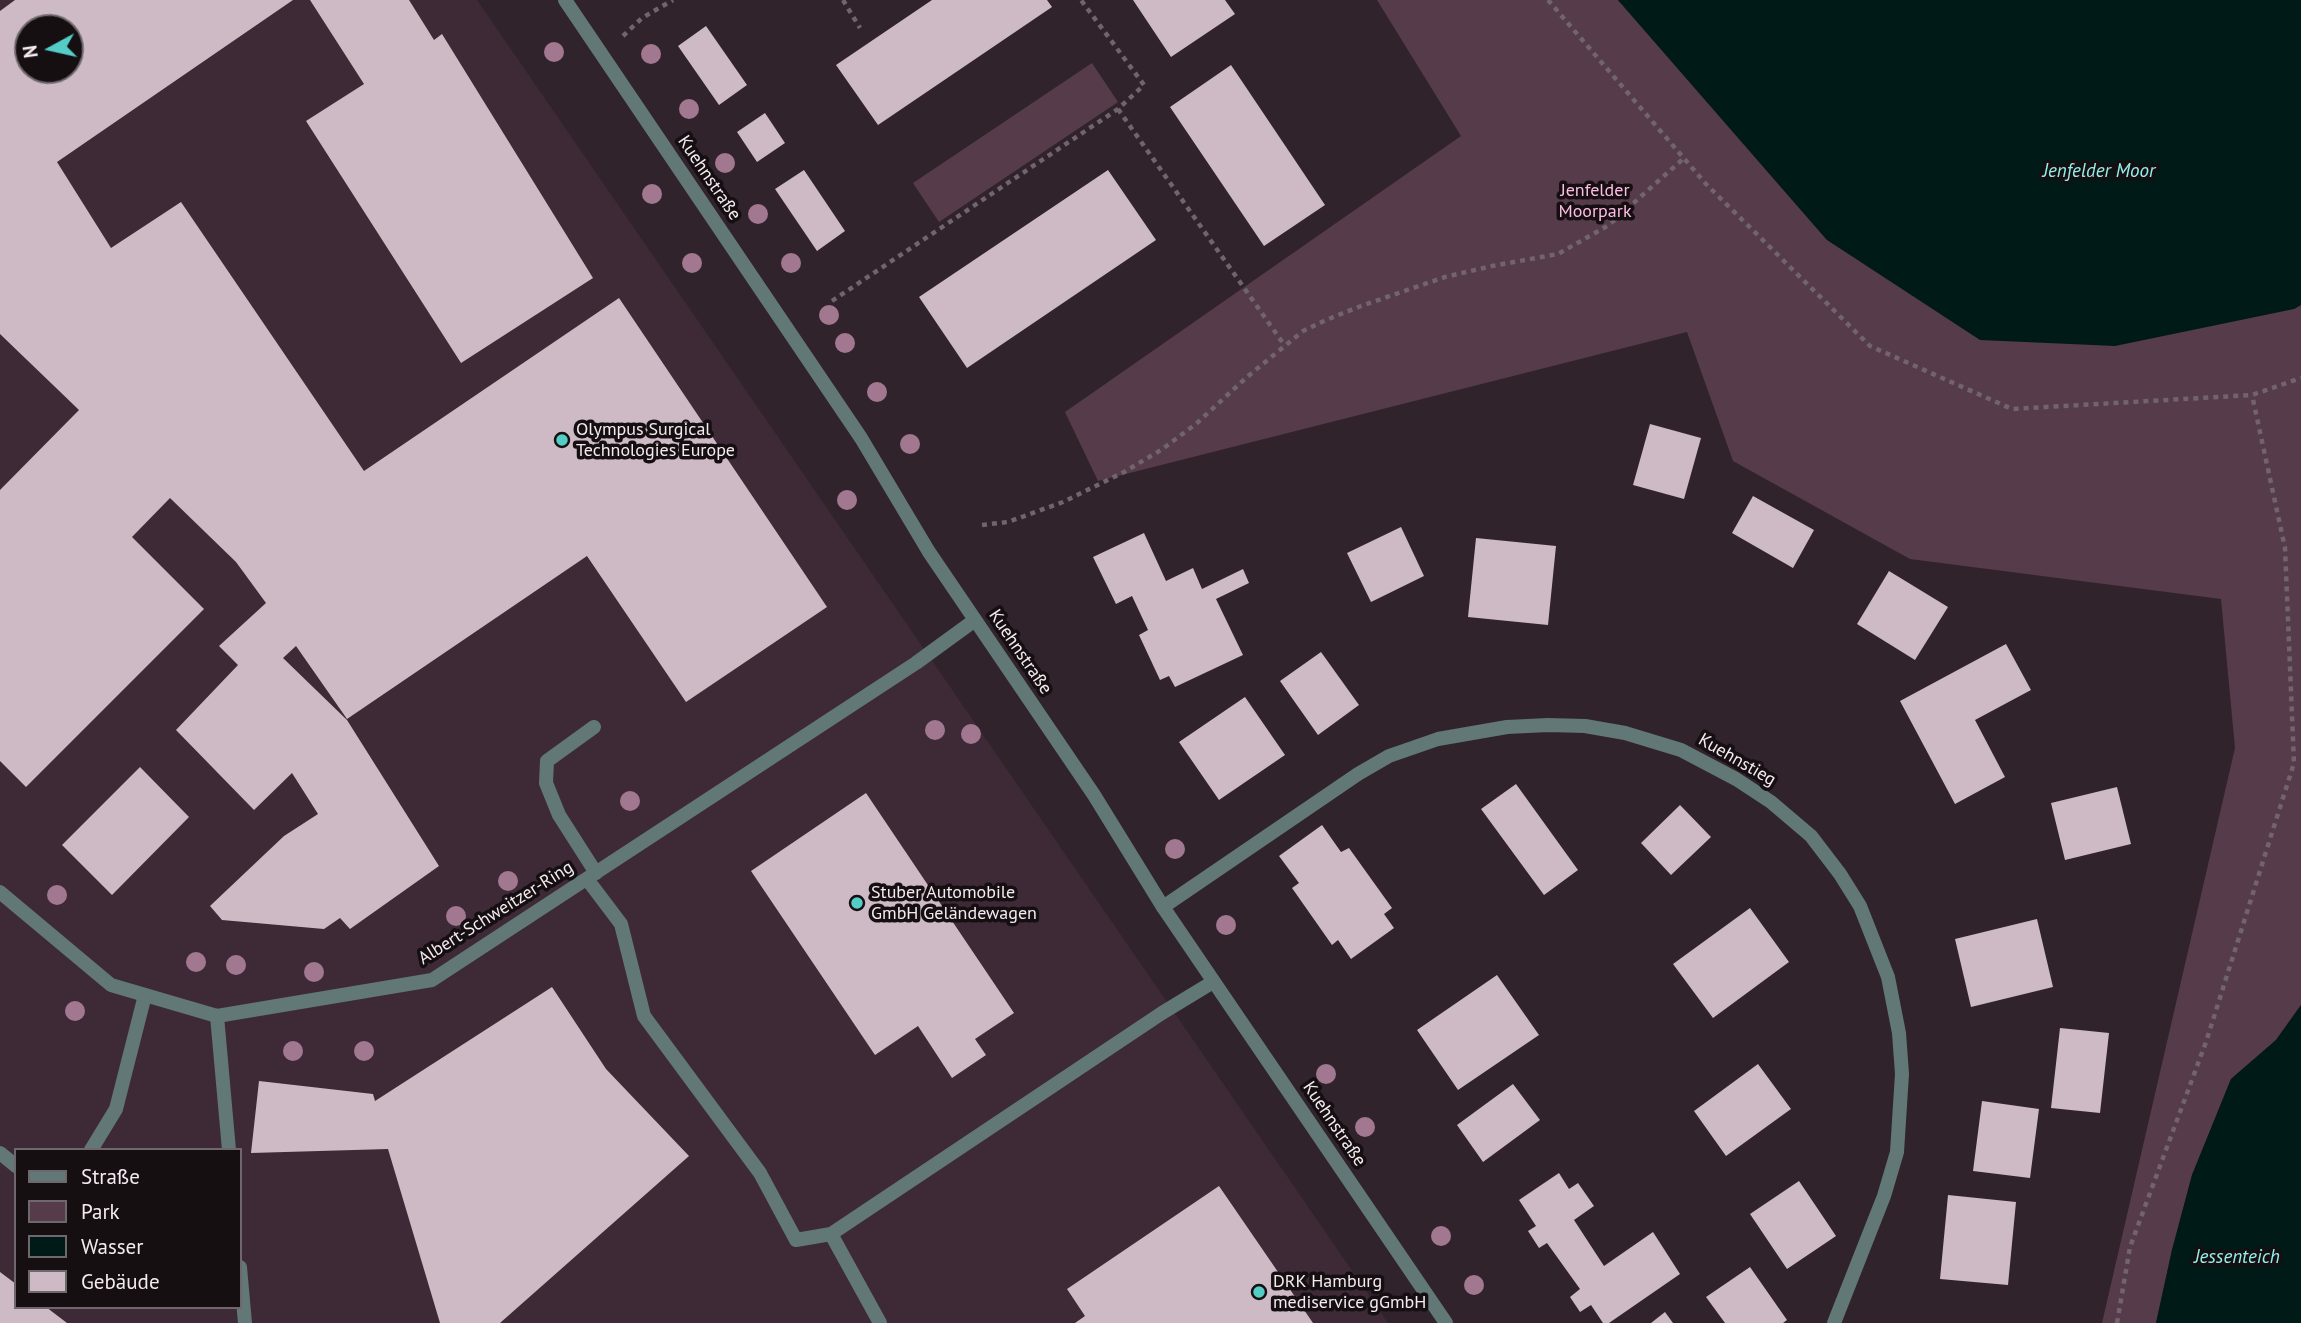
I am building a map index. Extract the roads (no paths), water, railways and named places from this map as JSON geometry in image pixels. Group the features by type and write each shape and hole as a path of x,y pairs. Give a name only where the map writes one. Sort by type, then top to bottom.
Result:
{"street":[{"name":"Kuehnstraße","path":"565,0 861,438 929,552 1094,795 1163,907 1446,1323"},
{"name":"Albert-Schweitzer-Ring","path":"0,892 111,985 217,1016 432,980 916,663 975,620"},
{"name":"Kuehnstieg","path":"1163,907 1389,755 1438,739 1507,727 1585,726 1625,733 1681,750 1736,779 1771,802 1811,836 1840,874 1860,906 1888,977 1899,1033 1902,1074 1897,1152 1880,1208 1834,1323"},
{"path":"594,727 547,761 546,783 558,815 621,924 644,1016 760,1173 796,1240 831,1234 1162,1013 1213,982"},
{"path":"93,1148 116,1109 145,995"},
{"path":"217,1016 229,1148"},
{"path":"0,1153 14,1164"},
{"path":"831,1234 880,1323"},
{"path":"242,1289 245,1323"}],"water":[{"name":"Jenfelder Moor","path":"1618,0 2301,0 2301,305 2294,309 2115,346 1980,340 1827,240"},
{"name":"Jessenteich","path":"2301,1005 2301,1323 2156,1323 2192,1175 2231,1079 2276,1040"}],"place":[{"name":"Olympus Surgical Technologies Europe","path":"562,440"},
{"name":"Stuber Automobile GmbH Geländewagen","path":"857,903"},
{"name":"DRK Hamburg mediservice gGmbH","path":"1259,1292"}],"park label":[{"name":"Jenfelder Moorpark","path":"1595,201"}]}
